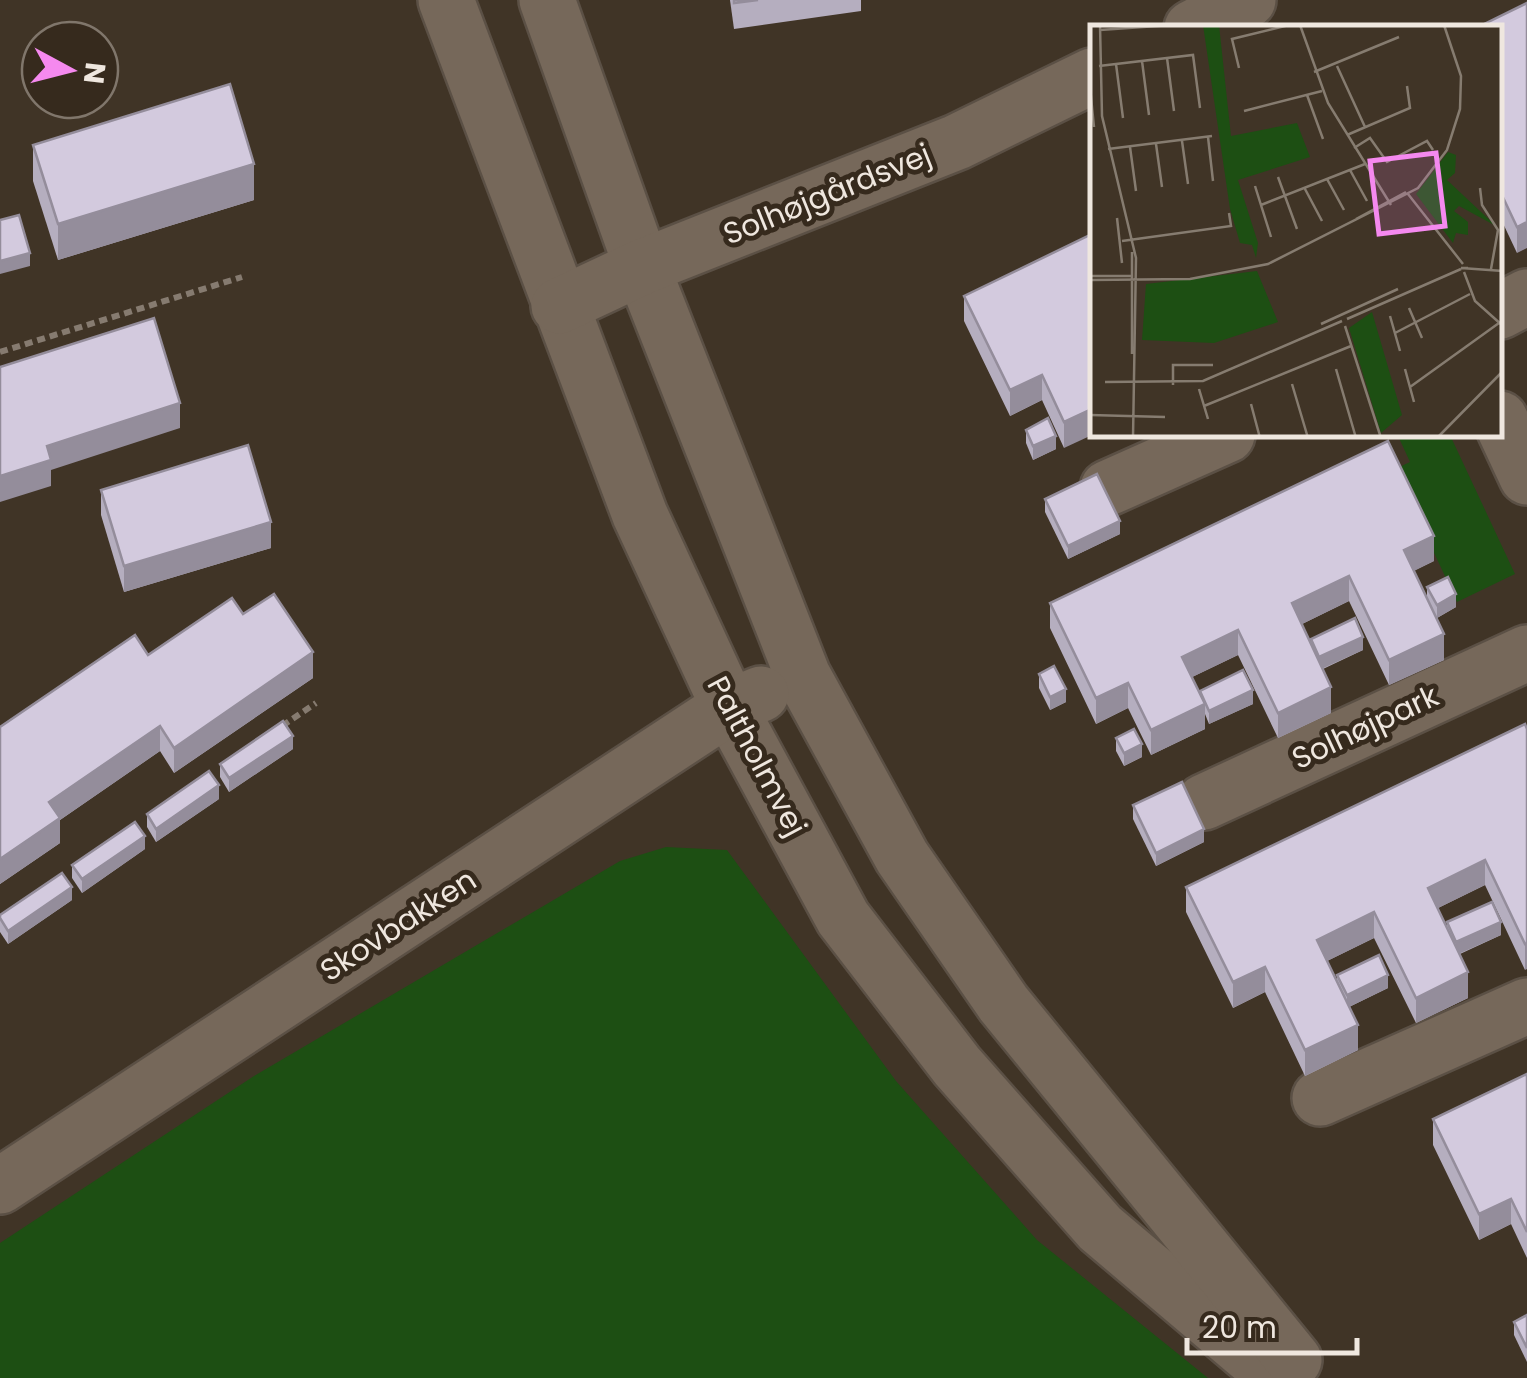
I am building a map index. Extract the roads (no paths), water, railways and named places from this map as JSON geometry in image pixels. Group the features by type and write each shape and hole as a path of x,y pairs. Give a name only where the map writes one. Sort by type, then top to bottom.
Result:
{"street":[{"name":"Paltholmvej","path":"446,0 640,515 730,707 843,918 957,1066 1100,1228 1277,1378"},
{"path":"546,0 642,267 803,676 902,857 1003,1003 1309,1378"},
{"path":"1198,25 1248,0"},
{"name":"Solhøjgårdsvej","path":"559,306 642,267 957,142 1090,77"},
{"path":"1502,310 1527,297"},
{"path":"1502,423 1527,477"},
{"path":"1108,488 1220,438"},
{"name":"Solhøjpark","path":"1204,802 1527,653"},
{"name":"Skovbakken","path":"0,1186 730,707 803,676"},
{"path":"1320,1098 1527,1006"}]}
